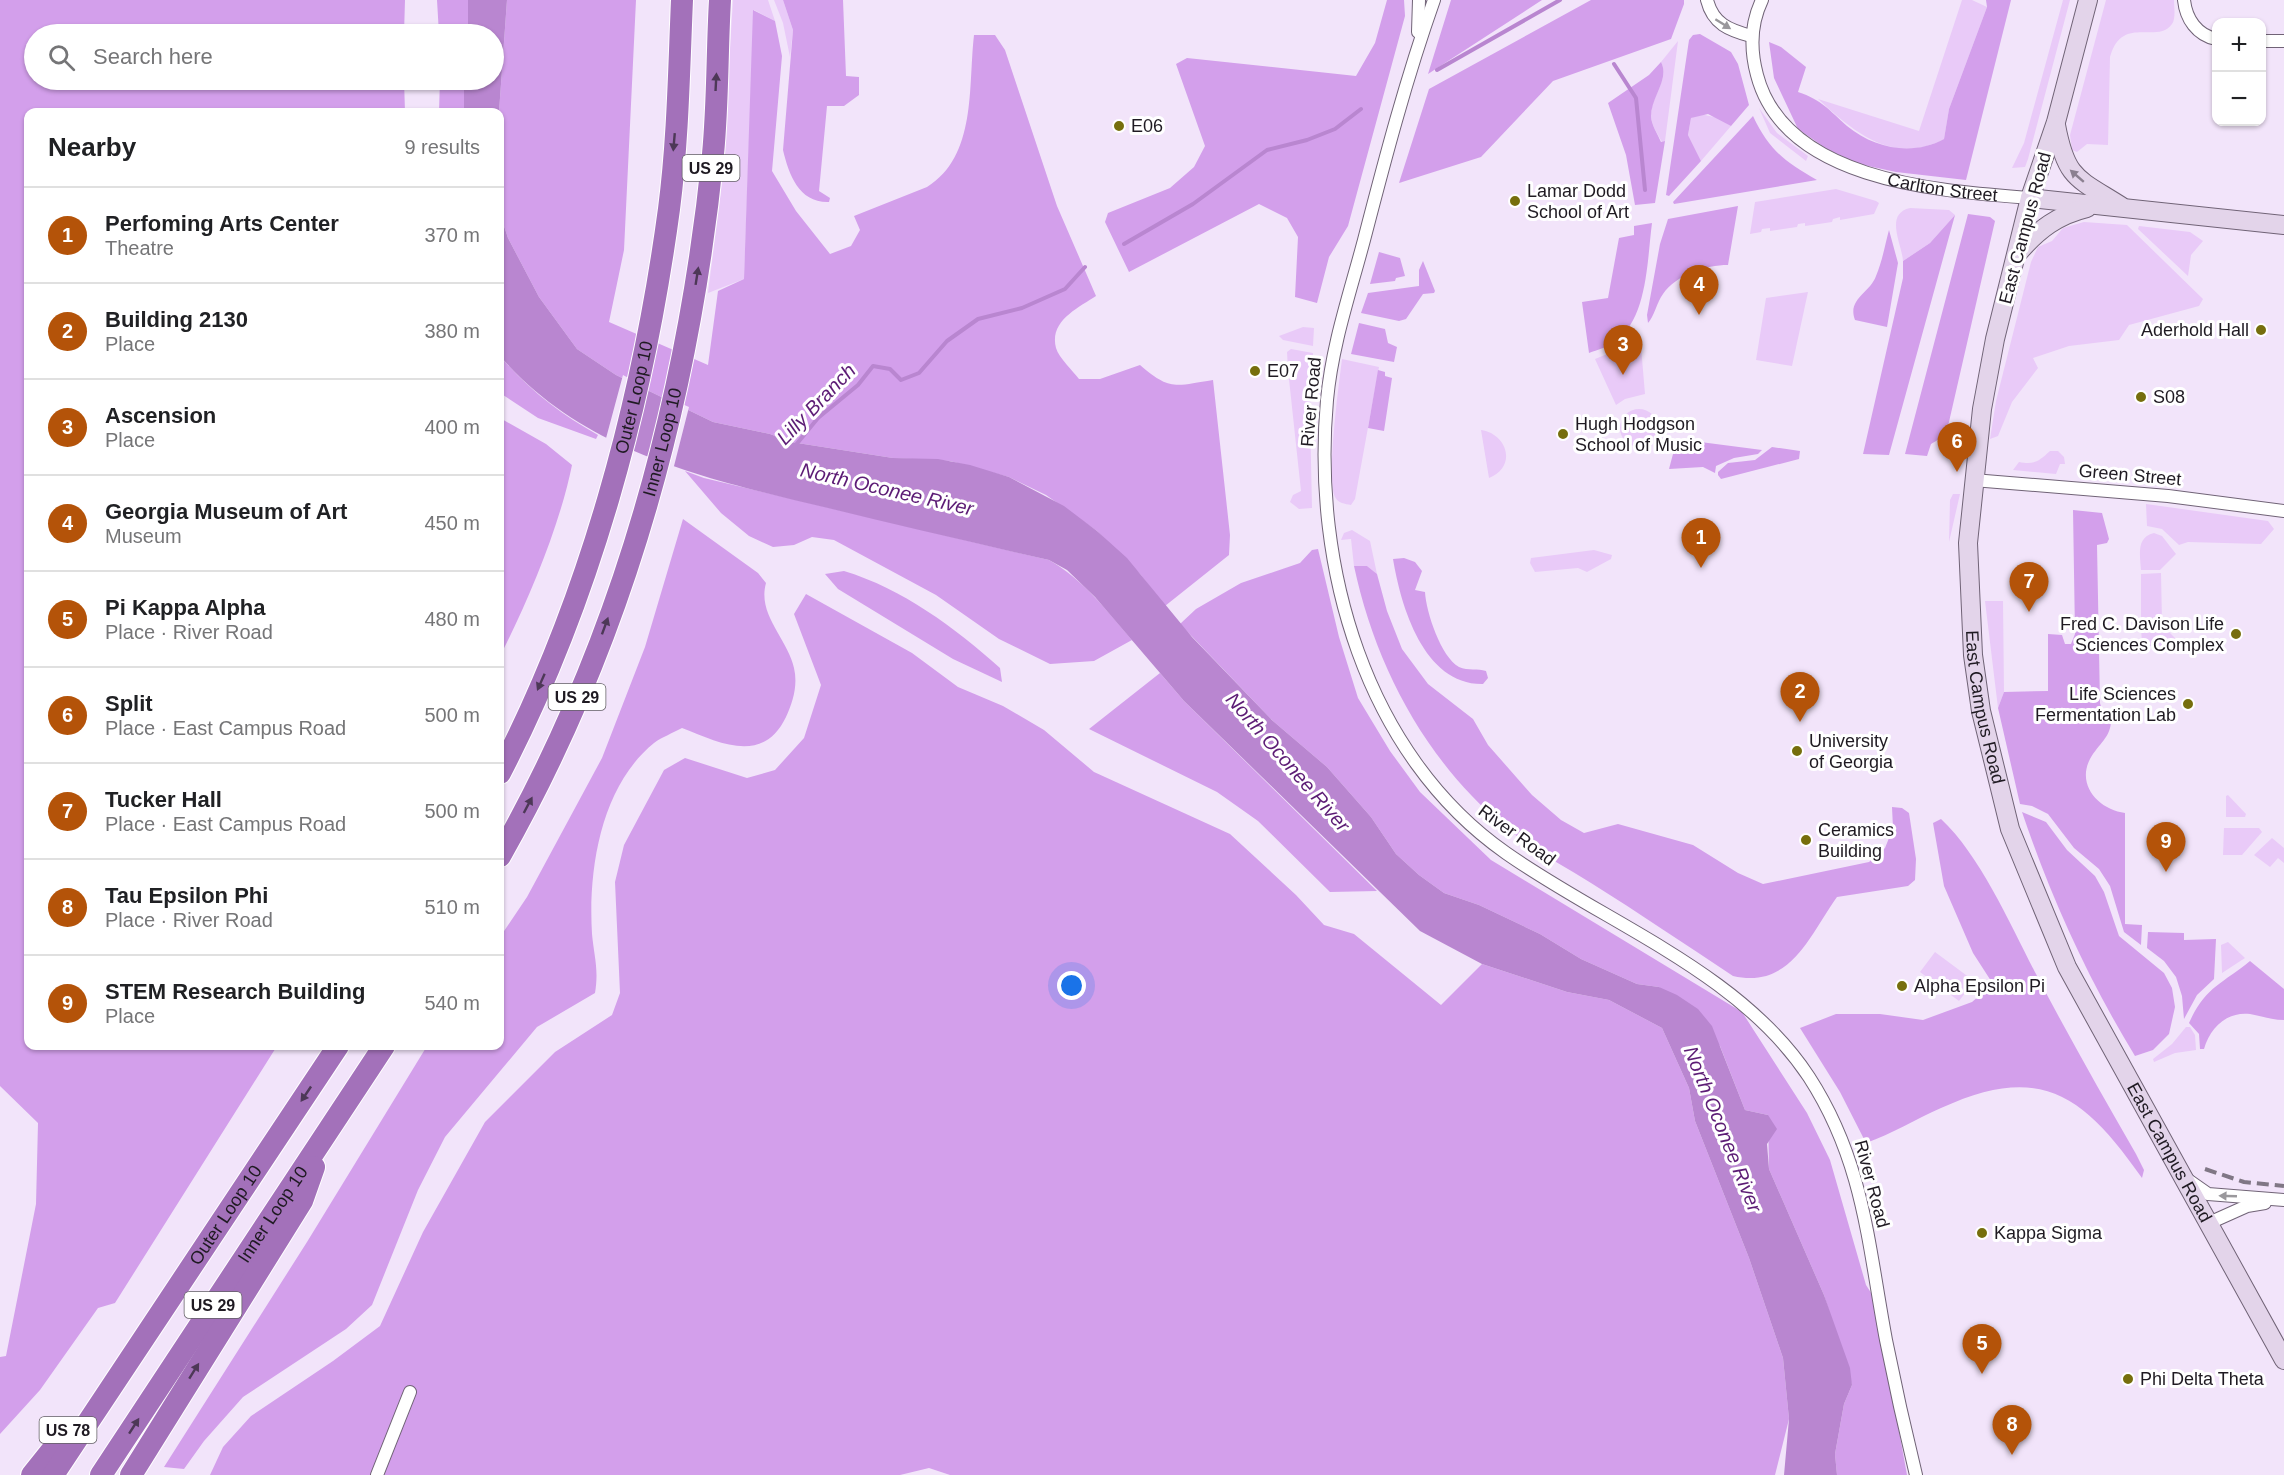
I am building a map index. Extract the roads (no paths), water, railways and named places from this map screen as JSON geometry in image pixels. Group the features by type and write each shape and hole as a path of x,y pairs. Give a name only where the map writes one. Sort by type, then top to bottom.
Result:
{"highway":[{"name":"Outer Loop 10","path":"504,763 565,628 588,566 610,492 648,330 669,208 682,0"},
{"name":"Inner Loop 10","path":"504,849 531,801 570,713 605,628 645,514 684,352 702,245 713,152 720,0"},
{"name":"Outer Loop 10","path":"53,1475 335,1050"},
{"name":"Inner Loop 10","path":"101,1475 381,1050"},
{"path":"131,1475 302,1201 325,1136"},
{"name":"US 78","path":"32,1475 85,1409 109,1390"}],"main road":[{"name":"East Campus Road","path":"2088,0 2056,122 2030,198 1995,339 1973,480 1968,543 1973,655 1981,711 2010,829 2067,967 2284,1360"},
{"path":"2056,122 2065,162 2073,174 2125,208"},
{"name":"Carlton Street","path":"2030,198 2284,225"},
{"path":"2017,254 2034,235 2056,218 2098,205"}],"street":[{"name":"River Road","path":"1416,50 1419,0"},
{"name":"River Road","path":"1434,0 1416,50 1350,289 1334,354 1327,395 1324,439 1327,516 1340,590 1356,647 1372,687 1418,765 1442,797 1476,831 1518,861 1732,993 1782,1041 1807,1075 1849,1154 1860,1192 1886,1340 1916,1475"},
{"path":"1707,0 1714,18 1733,31 1751,36"},
{"name":"Carlton Street","path":"1762,0 1751,36 1753,58 1761,88 1774,112 1791,132 1825,154 1858,170 1920,186 2030,198"},
{"path":"2184,0 2193,25 2204,35 2212,37"},
{"path":"2266,41 2284,41"},
{"name":"Green Street","path":"1973,480 2168,496 2284,511"},
{"path":"2181,1173 2208,1194 2283,1200"},
{"path":"2210,1223 2247,1206 2283,1200"},
{"path":"377,1475 410,1392"}],"water":[{"path":"468,0 507,0 504,42 504,24 468,24"},
{"path":"464,90 501,90 499,108 464,108"},
{"name":"North Oconee River","path":"504,226 539,297 577,349 616,375 713,422 770,434 791,442 893,458 938,459 970,465 1009,477 1064,506 1127,558 1192,637 1273,721 1327,767 1371,817 1396,854 1419,875 1444,893 1479,905 1540,934 1581,959 1637,984 1659,987 1677,995 1698,1009 1712,1026 1745,1110 1768,1115 1777,1129 1767,1144 1769,1169 1824,1295 1850,1368 1852,1385 1844,1404 1835,1454 1837,1475 1784,1475 1789,1419 1783,1358 1749,1258 1695,1121 1689,1088 1662,1028 1609,1000 1567,992 1482,964 1420,931 1184,701 1095,597 1067,570 1049,560 738,486 694,473 650,458 609,439 570,417 533,389 504,360"}],"waterway":[{"name":"Lilly Branch","path":"1437,70 1560,0"},
{"path":"1614,64 1636,98 1645,190"},
{"name":"Lilly Branch","path":"1124,244 1193,204 1267,150 1307,140 1335,129 1361,109"},
{"name":"Lilly Branch","path":"795,446 818,418 858,385 873,366 890,369 901,380 919,373 947,341 978,319 1022,308 1065,289 1085,267"}],"railway":[{"path":"2205,1169 2244,1182 2284,1186"}],"place":[{"name":"E06","path":"1119,126"},
{"name":"Lamar Dodd School of Art","path":"1515,201"},
{"name":"Georgia Museum of Art","path":"1699,315"},
{"name":"Aderhold Hall","path":"2261,330"},
{"name":"E07","path":"1255,371"},
{"name":"Ascension","path":"1623,375"},
{"name":"S08","path":"2141,397"},
{"name":"Hugh Hodgson School of Music","path":"1563,434"},
{"name":"Split","path":"1957,472"},
{"name":"Perfoming Arts Center","path":"1701,568"},
{"name":"Tucker Hall","path":"2029,612"},
{"name":"Fred C. Davison Life Sciences Complex","path":"2236,634"},
{"name":"Life Sciences Fermentation Lab","path":"2188,704"},
{"name":"Building 2130","path":"1800,722"},
{"name":"University of Georgia","path":"1797,751"},
{"name":"Ceramics Building","path":"1806,840"},
{"name":"STEM Research Building","path":"2166,872"},
{"name":"Alpha Epsilon Pi","path":"1902,986"},
{"name":"Kappa Sigma","path":"1982,1233"},
{"name":"Pi Kappa Alpha","path":"1982,1374"},
{"name":"Phi Delta Theta","path":"2128,1379"},
{"name":"Tau Epsilon Phi","path":"2012,1455"}]}
